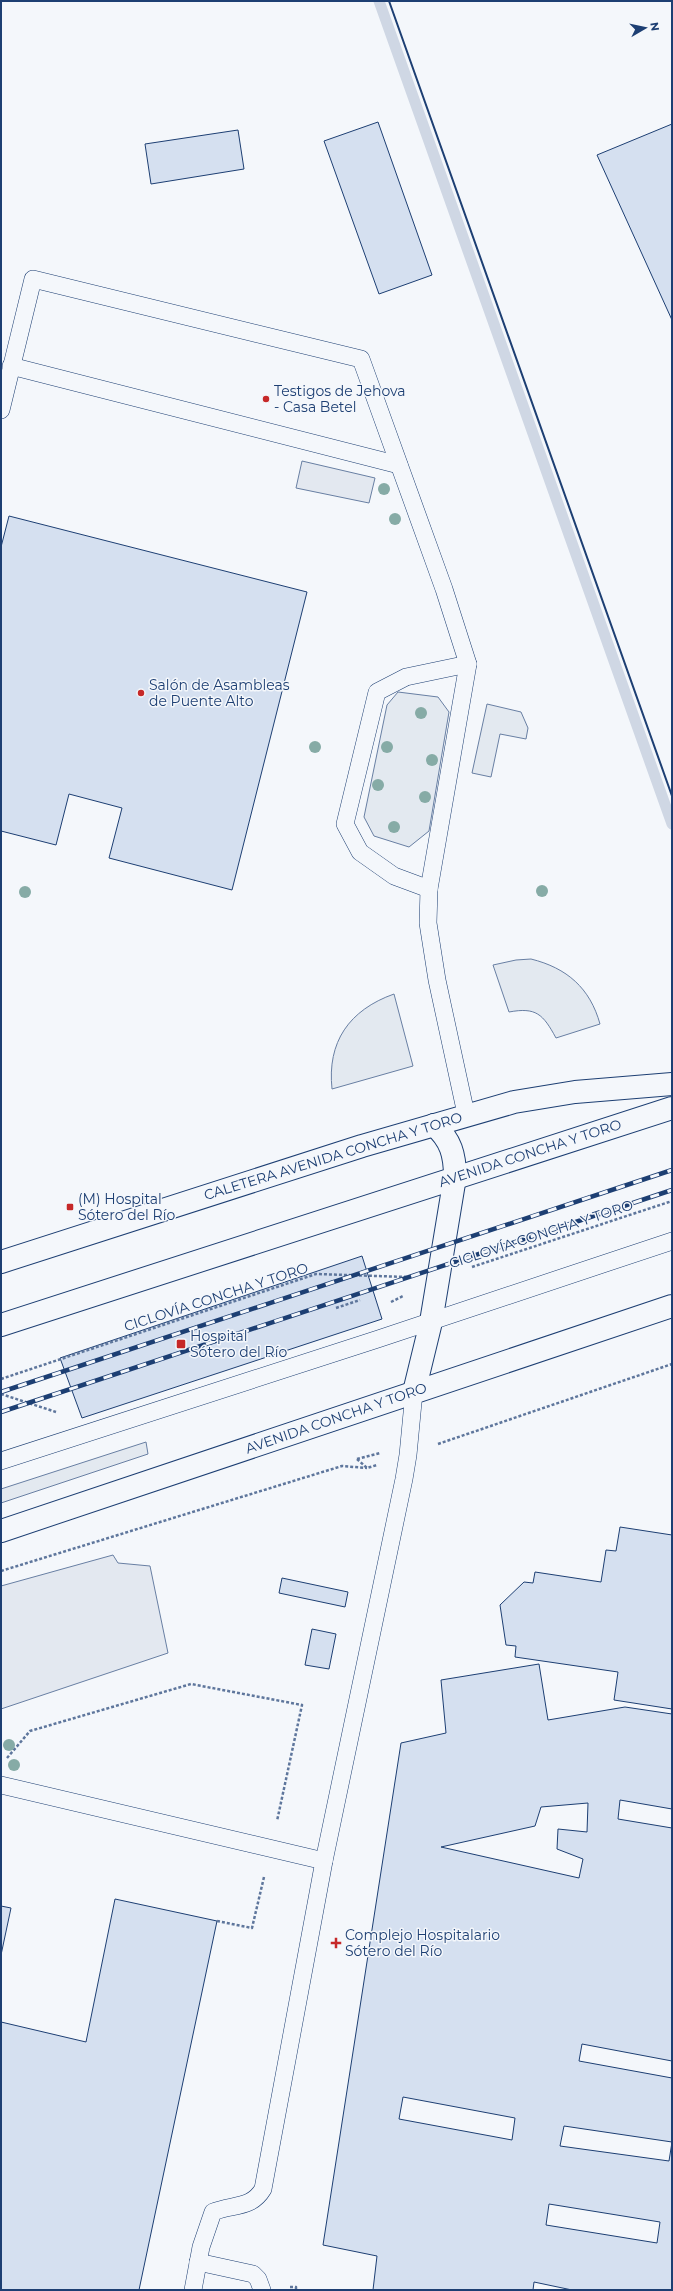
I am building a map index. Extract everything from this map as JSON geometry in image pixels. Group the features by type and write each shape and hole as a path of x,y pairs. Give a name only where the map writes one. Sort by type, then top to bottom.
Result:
{"main road":[{"name":"CALETERA AVENIDA CONCHA Y TORO","path":"1,1262 466,1114 545,1096 672,1084"},
{"name":"AVENIDA CONCHA Y TORO","path":"1,1325 672,1108"},
{"path":"414,1392 431,1322 455,1177 455,1161 452,1146 446,1135 434,1125"},
{"name":"AVENIDA CONCHA Y TORO","path":"1,1531 672,1306"}],"lane":[{"path":"1,410 33,279 361,359 468,664 429,889 428,923 437,980 466,1114"},
{"path":"11,366 399,465"},
{"path":"429,889 394,876 360,852 345,824 377,692 406,677 468,664"},
{"path":"1,1461 431,1322 672,1241"},
{"path":"193,2290 198,2262 213,2212 225,2207 251,2203 257,2199 263,2189 324,1861 408,1455 414,1392"},
{"path":"1,1785 324,1861"},
{"path":"198,2262 253,2274 258,2279 262,2290"}],"path":[{"name":"CICLOVÍA CONCHA Y TORO","path":"1,1379 316,1274 438,1278 672,1201"},
{"path":"336,1308 360,1300"},
{"path":"408,1455 672,1364"},
{"path":"357,1459 382,1452"},
{"path":"1,1571 342,1466 367,1468"},
{"path":"6,1759 30,1731 191,1684 302,1705"}],"shaded area":[{"path":"302,461 375,478 369,503 296,488"},
{"path":"398,692 438,697 449,712 429,831 409,847 374,836 364,817 387,705"},
{"path":"487,704 521,712 528,728 526,739 500,734 491,777 472,773"},
{"path":"531,959 556,968 575,981 590,1000 596,1011 600,1024 556,1038 547,1023 538,1014 526,1011 509,1012 493,965 516,960"},
{"path":"394,994 413,1066 332,1089 331,1072 333,1057 344,1030 353,1019 365,1009"},
{"path":"146,1442 148,1454 1,1503 1,1489"},
{"path":"113,1555 118,1563 150,1566 168,1653 1,1709 1,1586"}],"building":[{"path":"378,122 432,275 379,294 324,141"},
{"path":"672,124 672,320 597,155"},
{"path":"238,130 244,169 151,184 145,144"},
{"name":"Salón de Asambleas de Puente Alto","path":"9,516 307,592 232,890 109,858 122,808 69,794 56,845 1,831 1,547"},
{"path":"362,1256 382,1319 82,1418 60,1358"},
{"path":"620,1527 672,1535 672,1709 614,1700 618,1672 515,1657 516,1646 506,1645 500,1605 524,1582 533,1583 535,1572 601,1582 606,1550 616,1551"},
{"path":"282,1578 348,1592 345,1607 279,1593"},
{"path":"312,1629 336,1634 329,1669 305,1665"},
{"path":"539,1664 548,1720 625,1707 672,1714 672,1809 620,1800 618,1819 672,1828 672,2061 582,2044 579,2061 672,2078 672,2142 672,2290 572,2290 534,2282 533,2290 373,2290 377,2256 323,2245 401,1743 446,1733 441,1680","holes":["588,1803 587,1832 558,1829 557,1849 583,1859 579,1878 441,1847 535,1826 541,1807","403,2097 515,2118 512,2140 399,2119","564,2126 672,2142 669,2161 560,2146","549,2204 660,2222 657,2243 546,2225"]},
{"path":"115,1899 217,1921 139,2290 1,2290 1,2022 86,2042"},
{"path":"1,1906 11,1908 1,1955"}],"waterway":[{"path":"379,1 672,824"}],"railway":[{"path":"1,1392 672,1170"},
{"path":"1,1412 672,1190"}],"wall":[{"path":"389,1 672,796"}],"place":[{"name":"Testigos de Jehova - Casa Betel","path":"266,399"},
{"name":"Salón de Asambleas de Puente Alto","path":"141,693"},
{"name":"(M) Hospital Sótero del Río","path":"70,1207"},
{"name":"Hospital Sótero del Río","path":"181,1344"},
{"name":"Complejo Hospitalario Sótero del Río","path":"336,1943"}]}
